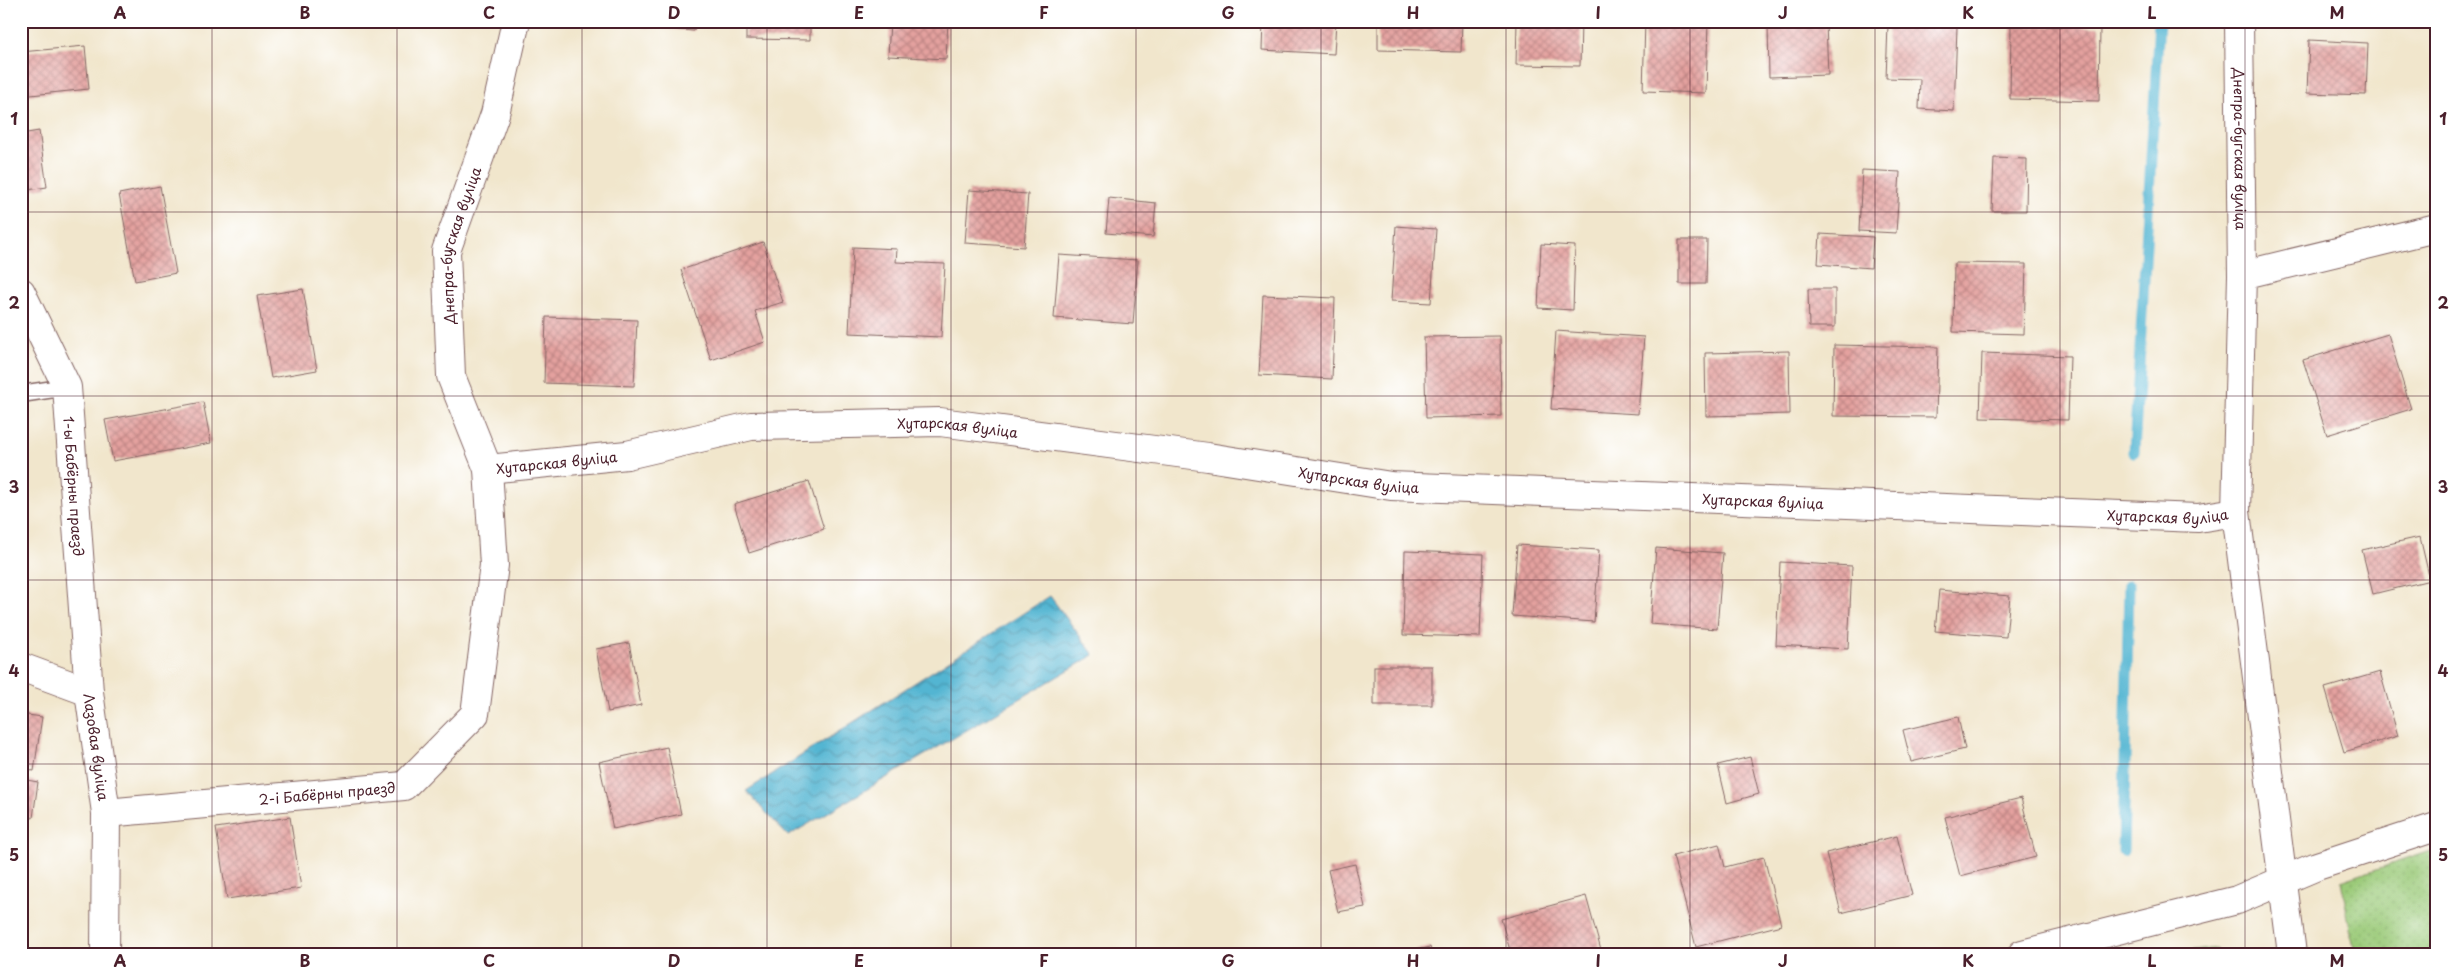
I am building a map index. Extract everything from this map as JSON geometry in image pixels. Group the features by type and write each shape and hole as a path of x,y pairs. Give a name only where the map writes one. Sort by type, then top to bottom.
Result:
{"street":[{"name":"Днепра-бугская вуліца","path":"488,469 451,376 446,251 495,114 516,21"},
{"name":"Днепра-бугская вуліца","path":"2239,21 2242,275 2236,512 2292,954"},
{"path":"2242,275 2436,228"},
{"name":"1-ы Бабёрны праезд","path":"21,292 67,387 89,692"},
{"name":"Хутарская вуліца","path":"488,469 627,455 751,426 940,422 1208,457 1391,486 2198,518 2236,512"},
{"name":"2-і Бабёрны праезд","path":"106,814 404,786 475,714 494,565 488,469"},
{"name":"Лазовая вуліца","path":"21,667 89,692 106,814"},
{"path":"105,954 106,814"},
{"path":"2022,954 2237,900 2316,866 2436,828"}],"lane":[{"path":"21,394 67,387"}],"green space":[{"path":"2436,849 2436,954 2355,954 2341,881"},
{"path":"2216,948 2217,954 2172,954"}],"water":[{"path":"1050,596 1094,655 788,836 746,791"}],"building":[{"path":"644,21 695,21 694,31 643,27"},
{"path":"746,21 810,21 810,40 746,39"},
{"path":"890,21 948,21 946,59 888,56"},
{"path":"1263,21 1336,21 1334,54 1262,50"},
{"path":"1378,21 1462,21 1461,52 1378,50"},
{"path":"1517,21 1581,21 1580,66 1516,65"},
{"path":"1645,21 1708,21 1706,93 1643,91"},
{"path":"1826,23 1828,75 1769,77 1768,24"},
{"path":"1888,25 1957,27 1954,111 1919,109 1920,79 1886,78"},
{"path":"2011,26 2100,27 2099,101 2010,99"},
{"path":"2309,40 2368,43 2366,95 2307,93"},
{"path":"85,46 89,89 21,96 21,52"},
{"path":"39,131 47,187 21,191 21,134"},
{"path":"1994,158 2027,159 2026,211 1992,211"},
{"path":"1862,170 1900,172 1896,233 1859,231"},
{"path":"160,186 176,273 135,281 119,194"},
{"path":"969,190 1028,194 1024,247 965,243"},
{"path":"1109,198 1156,203 1153,237 1106,233"},
{"path":"1396,226 1436,229 1431,303 1391,301"},
{"path":"1820,234 1873,237 1871,268 1818,264"},
{"path":"1679,240 1707,240 1706,284 1679,284"},
{"path":"763,242 783,302 755,311 765,342 711,360 681,270"},
{"path":"1541,244 1575,246 1573,310 1538,308"},
{"path":"853,247 897,249 896,262 945,264 941,337 849,333"},
{"path":"1059,255 1138,260 1133,324 1054,318"},
{"path":"1954,263 2026,264 2024,334 1953,332"},
{"path":"303,289 317,370 271,378 257,296"},
{"path":"1808,289 1835,289 1835,327 1809,327"},
{"path":"1263,295 1335,298 1332,379 1259,375"},
{"path":"546,317 637,320 634,386 544,383"},
{"path":"1556,331 1644,337 1638,414 1551,409"},
{"path":"2388,334 2411,409 2327,435 2303,360"},
{"path":"1500,336 1501,416 1426,418 1424,337"},
{"path":"1834,345 1938,347 1936,417 1833,416"},
{"path":"1789,351 1790,414 1706,416 1705,353"},
{"path":"1982,353 2070,356 2068,420 1980,418"},
{"path":"203,402 211,443 113,461 105,420"},
{"path":"809,481 824,529 749,553 734,504"},
{"path":"2420,537 2430,580 2373,594 2362,550"},
{"path":"1517,545 1599,550 1594,622 1512,616"},
{"path":"1656,548 1723,553 1717,629 1650,624"},
{"path":"1405,551 1483,554 1480,637 1403,635"},
{"path":"1780,562 1852,566 1848,649 1776,645"},
{"path":"1939,590 2010,596 2006,637 1935,631"},
{"path":"629,643 641,705 608,712 596,649"},
{"path":"1374,666 1432,666 1432,705 1374,705"},
{"path":"2380,672 2398,736 2344,752 2325,688"},
{"path":"21,714 42,717 34,771 21,769"},
{"path":"1958,717 1965,749 1911,762 1903,730"},
{"path":"667,747 681,814 613,829 599,762"},
{"path":"1750,757 1759,794 1727,803 1718,765"},
{"path":"21,779 38,782 33,818 21,816"},
{"path":"2021,798 2036,857 1960,876 1945,817"},
{"path":"290,817 301,888 227,899 216,828"},
{"path":"1897,836 1912,895 1841,913 1826,853"},
{"path":"1719,844 1725,867 1764,857 1781,925 1696,947 1673,856"},
{"path":"1355,864 1365,907 1338,912 1328,870"},
{"path":"1586,896 1602,954 1511,954 1501,919"},
{"path":"1430,947 1432,954 1404,954 1404,953"}],"waterway":[{"path":"2134,452 2159,21"},
{"path":"2123,851 2129,585"}]}
